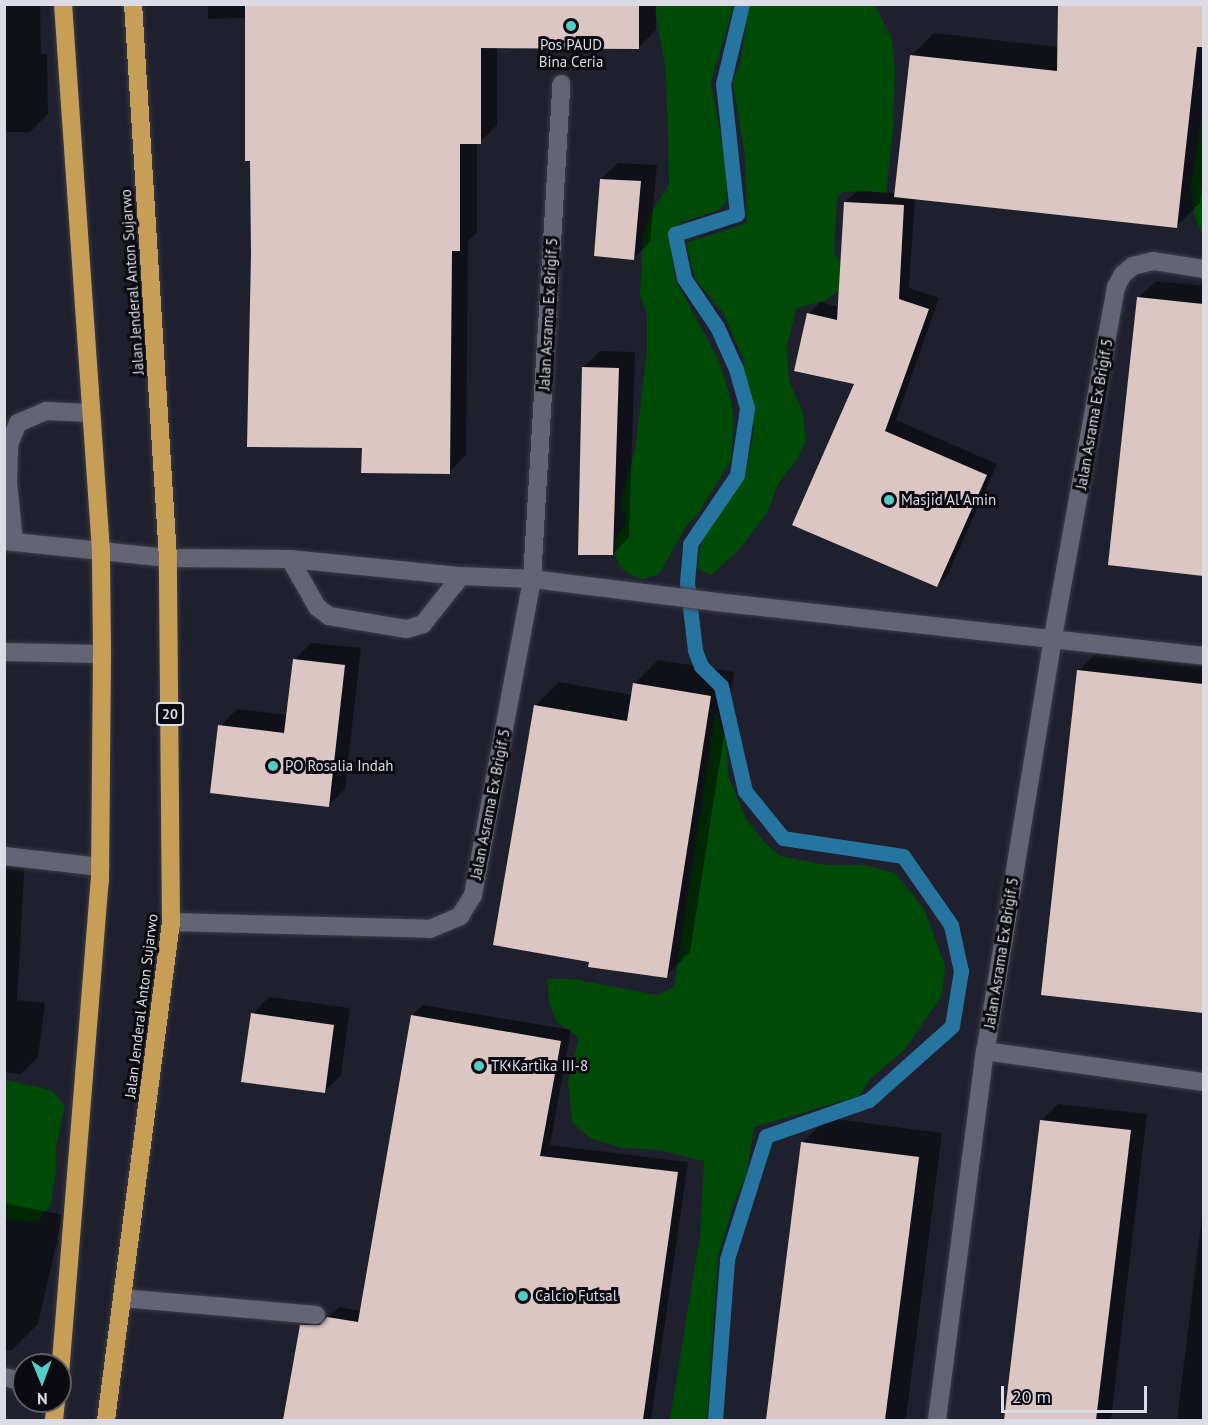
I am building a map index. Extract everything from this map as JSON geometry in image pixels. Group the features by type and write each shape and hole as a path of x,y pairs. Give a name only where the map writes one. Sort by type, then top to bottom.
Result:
{"highway":[{"path":"62,1353 100,867 102,654 101,551 63,4"},
{"name":"Jalan Jenderal Anton Sujarwo","path":"106,1420 171,922 168,558 133,4"}],"street":[{"name":"Jalan Asrama Ex Brigif 5","path":"171,922 430,929 460,916 473,895 532,579 561,84"},
{"name":"Jalan Asrama Ex Brigif 5","path":"1203,269 1153,261 1128,270 1116,287 1053,638 985,1051 1203,1082"},
{"path":"91,413 46,411 18,423 9,445 9,542 168,558 290,559 461,576 532,579 662,594 716,603 1203,656"},
{"path":"290,559 317,607 329,616 408,629 423,624 461,576"},
{"path":"4,652 102,654"},
{"path":"4,856 100,867"},
{"path":"937,1420 985,1051"},
{"path":"122,1298 316,1315"}],"green space":[{"path":"654,5 734,5 711,82 725,161 727,201 719,210 682,222 669,234 675,279 718,359 730,395 734,421 731,460 700,511 685,528 659,574 644,579 633,576 621,568 615,555 616,538 626,521 620,504 635,450 647,351 647,315 640,295 643,236 651,213 669,184 666,71"},
{"path":"749,5 875,5 892,40 895,69 893,130 886,194 870,191 842,192 837,199 834,253 848,273 839,291 826,300 797,308 794,318 787,345 789,381 803,413 806,440 797,459 778,484 767,513 739,550 711,575 697,568 702,539 745,478 754,428 744,361 724,314 695,279 686,243 747,223 745,158 733,82 741,60"},
{"path":"1203,108 1203,237 1194,214 1191,187"},
{"path":"716,710 727,745 728,776 746,819 765,843 780,856 825,865 864,865 895,873 924,909 945,966 942,995 905,1049 871,1078 859,1096 754,1127 746,1176 734,1203 718,1256 707,1420 670,1420 700,1235 704,1161 659,1150 622,1148 591,1139 572,1122 568,1082 579,1038 557,1022 549,1003 547,979 573,979 657,995 674,987"},
{"path":"5,1080 51,1090 65,1106 56,1146 56,1172 51,1204 39,1220 33,1222 5,1219"}],"building":[{"path":"245,4 639,4 639,49 481,48 481,144 460,144 460,251 452,251 450,474 361,473 362,448 247,447 251,254 250,161 245,161"},
{"path":"1058,4 1203,4 1203,47 1197,47 1177,228 894,197 910,55 1057,71"},
{"path":"600,179 641,181 634,260 594,256"},
{"path":"844,202 904,205 899,299 929,309 885,431 987,475 937,587 792,525 854,384 794,371 807,313 837,320"},
{"path":"1137,297 1203,304 1203,576 1108,565"},
{"path":"582,367 619,368 613,555 578,555"},
{"name":"PO Rosalia Indah","path":"293,659 345,665 329,807 210,793 218,725 284,733"},
{"path":"1077,670 1203,684 1203,1013 1041,995"},
{"path":"633,683 711,696 667,978 588,967 589,962 493,945 534,705 627,721"},
{"path":"251,1013 334,1025 325,1093 241,1082"},
{"name":"Calcio Futsal","path":"411,1015 561,1041 540,1156 678,1172 643,1420 283,1420 300,1325 320,1325 327,1317 358,1322"},
{"path":"1040,1120 1131,1130 1096,1420 1004,1420"},
{"path":"801,1142 919,1157 885,1420 766,1420"}],"waterway":[{"path":"715,1420 727,1259 766,1136 869,1100 952,1026 961,971 951,925 903,856 783,838 745,791 721,686 701,666 695,650 687,582 690,544 737,475 747,408 736,369 717,327 684,278 675,234 737,214 723,84 742,4"}],"place":[{"name":"Pos PAUD Bina Ceria","path":"571,26"},
{"name":"Masjid Al Amin","path":"889,500"},
{"name":"PO Rosalia Indah","path":"273,766"},
{"name":"TK Kartika III-8","path":"479,1066"},
{"name":"Calcio Futsal","path":"523,1296"}]}
